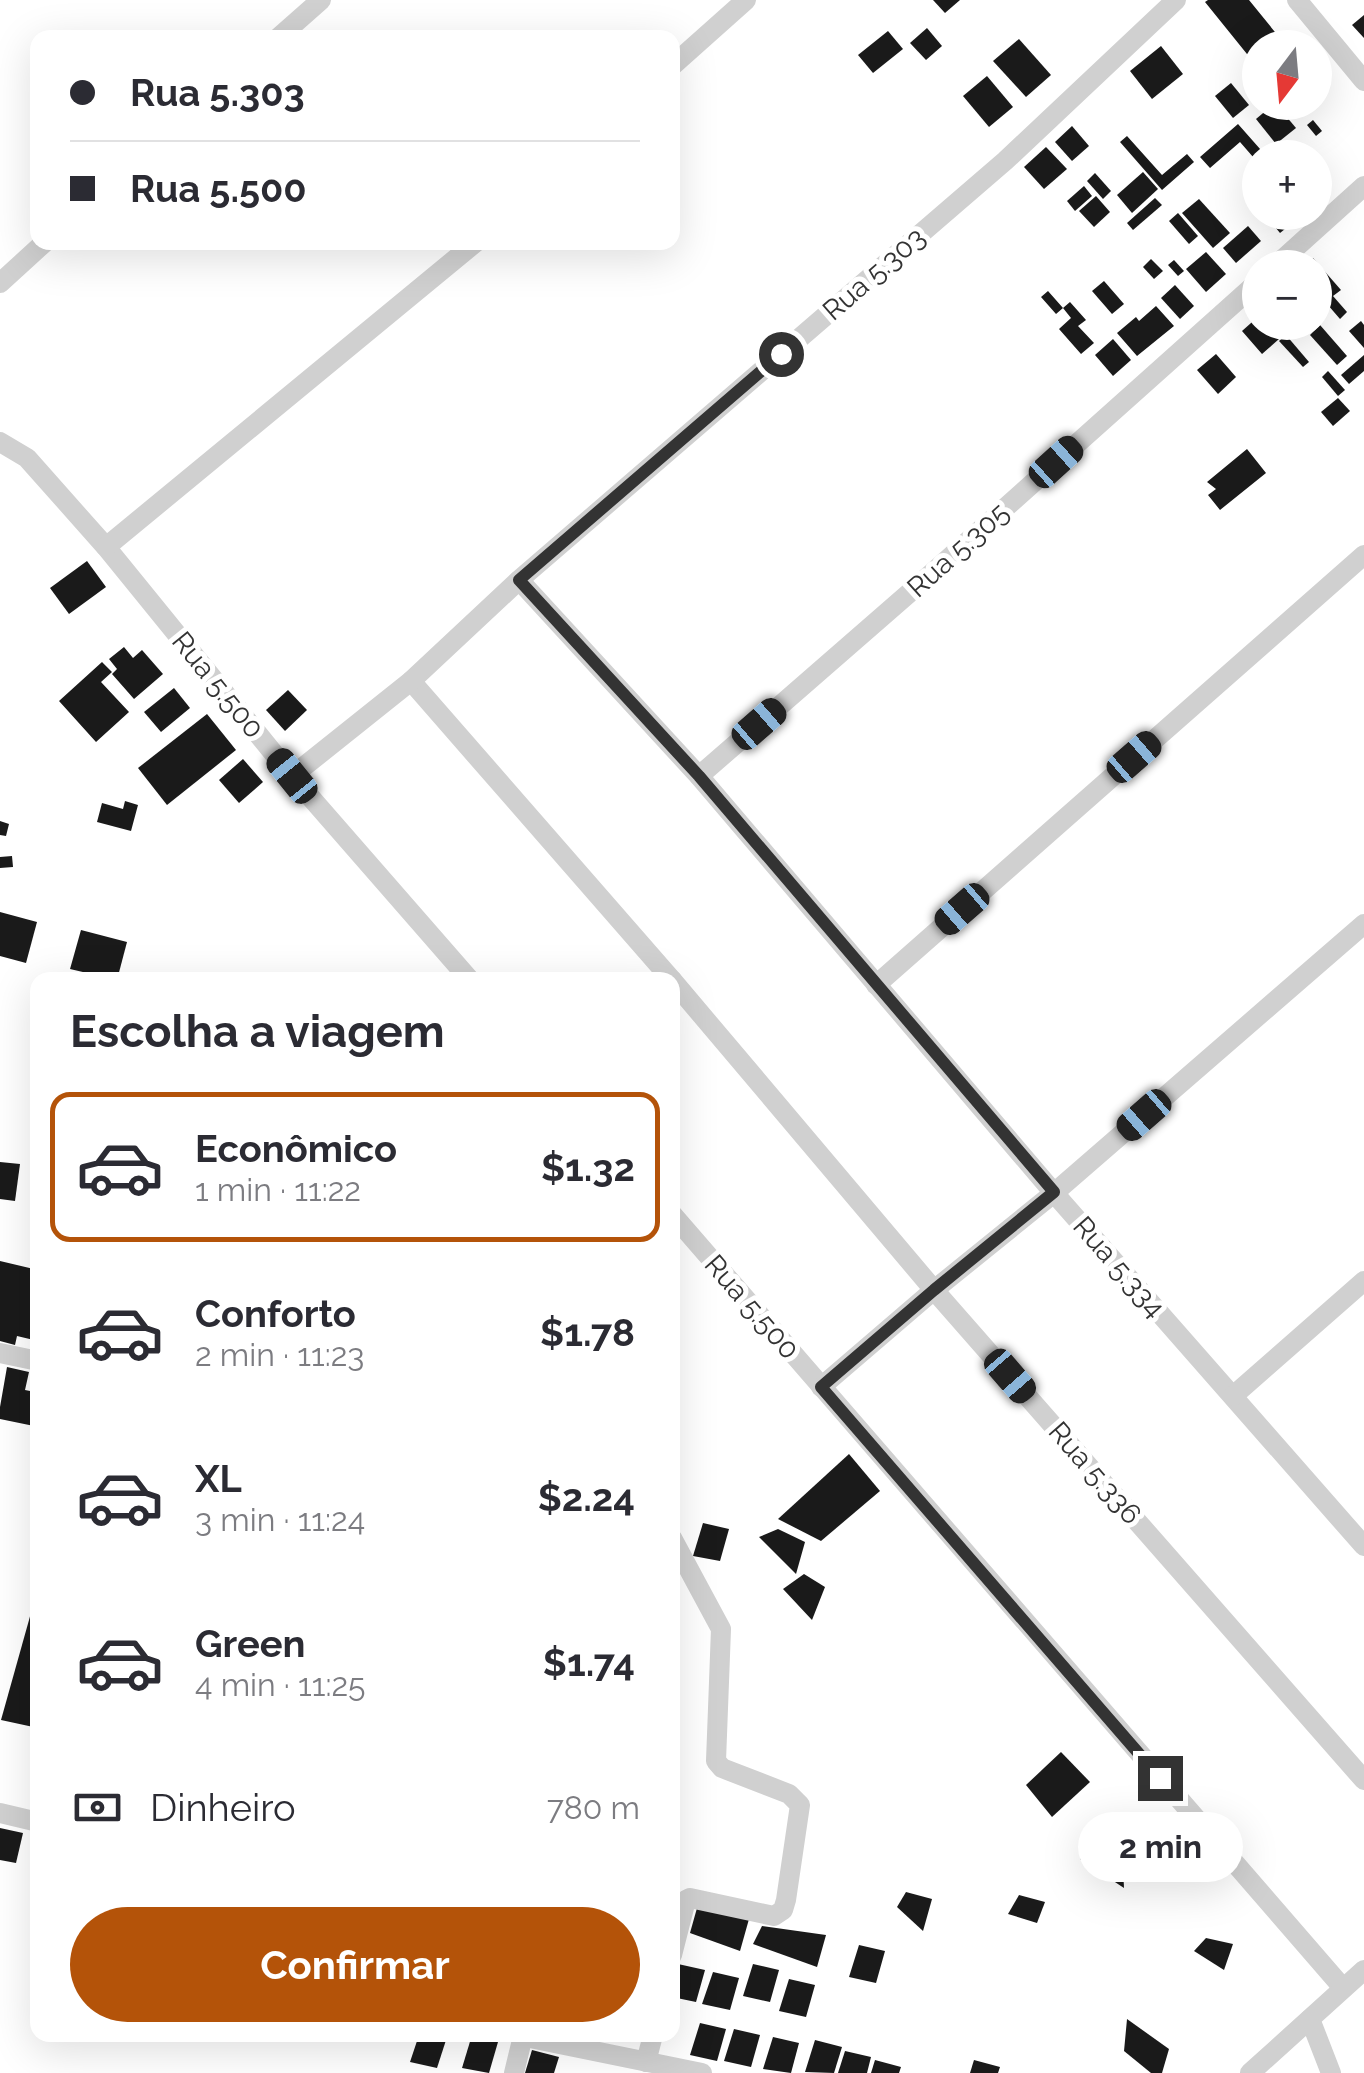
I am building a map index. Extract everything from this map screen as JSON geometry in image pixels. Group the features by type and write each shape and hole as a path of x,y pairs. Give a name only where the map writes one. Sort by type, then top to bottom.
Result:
{"street":[{"path":"287,30 320,0"},
{"path":"680,59 746,0"},
{"name":"Rua 5.303","path":"292,776 410,680 519,580 1005,161 1176,0"},
{"path":"1297,0 1364,81"},
{"path":"1294,250 1364,186"},
{"path":"0,282 36,250"},
{"path":"106,546 466,250"},
{"name":"Rua 5.305","path":"699,776 1242,296"},
{"name":"Rua 5.500","path":"0,442 27,458 106,546 292,776 463,972"},
{"path":"876,985 1364,555"},
{"name":"Rua 5.334","path":"519,580 699,776 1054,1192 1364,1546"},
{"name":"Rua 5.336","path":"410,680 665,972"},
{"path":"821,1387 1364,924"},
{"name":"Rua 5.336","path":"680,989 934,1290 1364,1780"},
{"name":"Rua 5.500","path":"680,1223 1343,1988"},
{"path":"1233,1396 1364,1281"},
{"path":"0,1353 30,1359"},
{"path":"680,1553 721,1629 716,1761 722,1768 789,1794 800,1805 782,1910 774,1916 690,1898 680,1924"},
{"path":"0,1813 30,1820"},
{"path":"1250,2073 1364,1970"},
{"path":"1310,2020 1331,2073"},
{"path":"514,2073 522,2042"},
{"path":"549,2042 702,2073"},
{"path":"646,2062 651,2042"}],"building":[{"path":"933,0 960,0 945,13"},
{"path":"1249,0 1273,30 1242,30 1242,48 1205,2"},
{"path":"1364,15 1364,38 1352,25"},
{"path":"927,28 942,46 926,60 910,43"},
{"path":"888,31 903,49 873,73 858,55"},
{"path":"1019,39 1051,75 1026,97 993,61"},
{"path":"1161,46 1183,74 1152,99 1130,71"},
{"path":"987,76 1013,107 989,127 963,96"},
{"path":"1231,83 1242,96 1242,111 1233,118 1215,96"},
{"path":"1257,120 1289,120 1296,128 1281,140 1273,140"},
{"path":"1313,120 1322,131 1316,136 1307,125"},
{"path":"1238,124 1252,140 1242,140 1242,144 1240,142 1210,168 1200,157"},
{"path":"1072,126 1089,146 1072,161 1055,142"},
{"path":"1127,136 1162,175 1187,154 1194,162 1162,190 1120,142"},
{"path":"1046,147 1067,169 1044,189 1024,167"},
{"path":"1143,172 1158,189 1132,213 1117,195"},
{"path":"1095,173 1111,191 1103,199 1087,181"},
{"path":"1084,186 1092,196 1075,211 1067,201"},
{"path":"1096,196 1110,212 1094,227 1079,211"},
{"path":"1155,198 1162,205 1133,230 1127,223"},
{"path":"1199,199 1230,233 1213,248 1182,213"},
{"path":"1178,213 1198,236 1189,244 1169,221"},
{"path":"1243,230 1251,230 1261,241 1251,250 1242,250 1242,258 1236,263 1223,248"},
{"path":"1206,252 1226,274 1206,292 1186,269"},
{"path":"1151,259 1163,271 1154,279 1143,267"},
{"path":"1174,260 1184,271 1178,276 1168,265"},
{"path":"1332,280 1341,290 1333,296 1347,312 1340,319 1332,310"},
{"path":"1104,281 1124,304 1112,314 1092,291"},
{"path":"1175,285 1194,306 1180,319 1161,298"},
{"path":"1048,291 1063,308 1056,314 1041,297"},
{"path":"1070,302 1086,320 1078,326 1094,343 1081,354 1059,329 1071,318 1063,308"},
{"path":"1156,306 1174,326 1137,356 1117,333"},
{"path":"1361,321 1364,325 1364,348 1349,331"},
{"path":"1113,339 1131,360 1113,376 1095,355"},
{"path":"1332,339 1347,356 1337,365 1314,340"},
{"path":"1250,340 1278,340 1262,354"},
{"path":"1290,340 1309,362 1303,367 1279,341"},
{"path":"1216,354 1236,377 1218,394 1197,370"},
{"path":"1364,355 1364,371 1349,384 1341,375"},
{"path":"1328,371 1345,390 1338,396 1322,377"},
{"path":"1338,398 1350,411 1333,426 1321,412"},
{"path":"1247,449 1266,473 1220,510 1208,495 1216,489 1207,482"},
{"path":"87,561 106,587 69,614 50,588"},
{"path":"124,647 133,658 142,650 163,674 134,699 112,674 117,669 109,659"},
{"path":"102,662 112,672 101,682 129,712 96,742 59,701"},
{"path":"174,688 190,708 161,732 144,712"},
{"path":"288,690 307,710 285,731 266,710"},
{"path":"207,714 236,750 167,805 138,768"},
{"path":"243,759 263,782 239,803 219,780"},
{"path":"125,801 138,805 131,831 97,822 102,803 123,809"},
{"path":"0,821 9,824 6,836 0,835"},
{"path":"12,856 13,867 0,868 0,857"},
{"path":"0,912 37,922 26,963 0,956"},
{"path":"81,930 127,942 119,972 70,969"},
{"path":"0,1162 20,1164 15,1201 0,1199"},
{"path":"0,1261 30,1268 30,1339 17,1336 15,1345 0,1341"},
{"path":"7,1367 29,1372 25,1390 30,1391 30,1425 0,1419"},
{"path":"849,1454 880,1491 821,1541 778,1519"},
{"path":"703,1523 729,1529 720,1561 693,1556"},
{"path":"778,1529 805,1542 796,1574 759,1537"},
{"path":"804,1574 825,1587 812,1620 783,1589"},
{"path":"30,1616 30,1726 1,1720"},
{"path":"1061,1752 1090,1782 1052,1817 1026,1785"},
{"path":"0,1828 23,1833 16,1863 0,1860"},
{"path":"1093,1841 1123,1867 1124,1888 1080,1859"},
{"path":"906,1892 932,1899 923,1931 897,1907"},
{"path":"1019,1895 1045,1902 1037,1923 1008,1914"},
{"path":"697,1908 749,1919 740,1951 690,1933"},
{"path":"762,1926 826,1935 817,1967 753,1944"},
{"path":"1206,1938 1233,1944 1224,1970 1194,1951"},
{"path":"859,1945 885,1951 876,1983 849,1977"},
{"path":"680,1964 705,1970 696,2002 680,1999"},
{"path":"753,1964 779,1970 770,2002 743,1996"},
{"path":"713,1972 739,1978 730,2010 702,2004"},
{"path":"789,1979 815,1985 806,2017 779,2011"},
{"path":"1127,2019 1169,2049 1162,2073 1151,2073 1124,2051"},
{"path":"700,2023 726,2029 717,2061 690,2055"},
{"path":"734,2029 760,2035 751,2067 724,2061"},
{"path":"773,2037 799,2043 791,2073 763,2069"},
{"path":"815,2040 842,2047 834,2073 805,2072"},
{"path":"417,2042 445,2042 437,2068 410,2062"},
{"path":"470,2042 498,2042 489,2073 462,2068"},
{"path":"532,2050 559,2057 554,2073 525,2073"},
{"path":"845,2051 871,2057 867,2073 838,2073"},
{"path":"875,2060 901,2067 899,2073 871,2073"},
{"path":"974,2060 1000,2067 998,2073 970,2073"}],"route":[{"path":"781,354 519,580 699,776 1054,1192 821,1387 1160,1778"}]}
